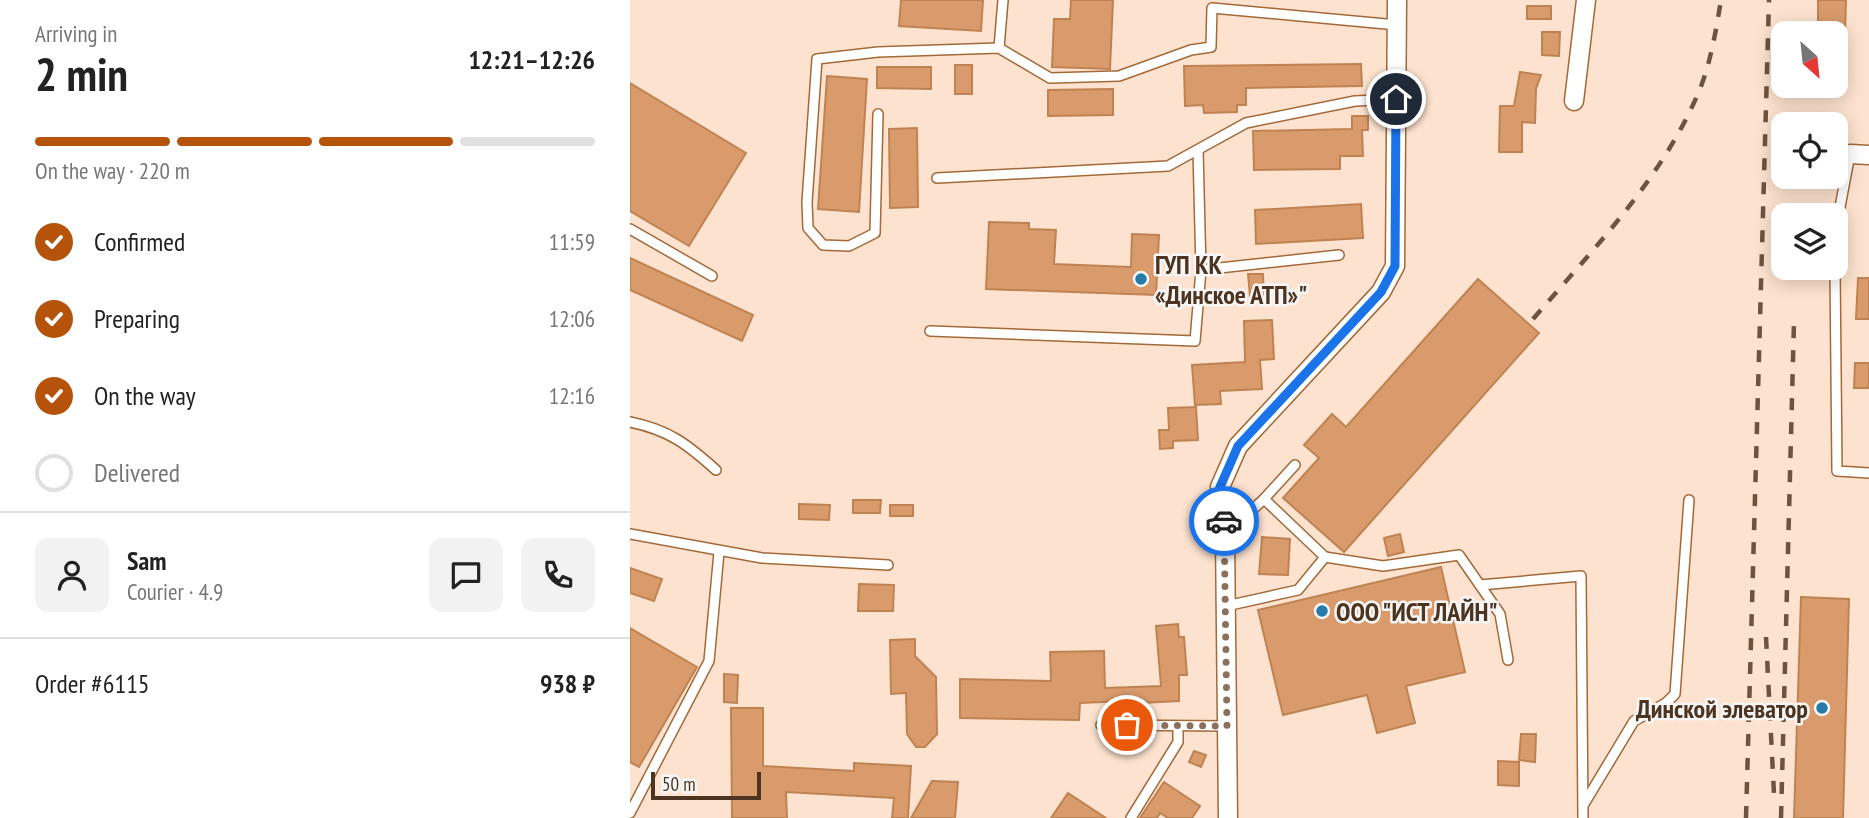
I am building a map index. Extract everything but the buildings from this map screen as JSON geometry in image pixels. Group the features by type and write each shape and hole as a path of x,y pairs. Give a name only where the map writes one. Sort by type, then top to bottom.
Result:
{"street":[{"path":"1228,818 1225,536 1220,487 1238,446 1381,292 1395,266 1397,0"},
{"path":"1574,101 1586,0"},
{"path":"1850,154 1869,155"}],"lane":[{"path":"999,48 1003,0"},
{"path":"878,114 875,233 849,246 823,245 808,229 807,202 817,59 878,52 999,48 1050,78 1119,76 1191,50 1210,47 1212,8 1397,25"},
{"path":"937,178 1168,166 1246,122 1355,101 1396,99"},
{"path":"930,331 1195,341 1201,270 1198,150"},
{"path":"1841,203 1850,154"},
{"path":"630,229 712,276"},
{"path":"1201,270 1339,255"},
{"path":"1835,280 1837,471 1869,473"},
{"path":"630,422 660,428 689,445 716,470"},
{"path":"1225,536 1295,465"},
{"path":"1264,499 1325,557 1383,566 1459,555 1500,614 1507,660"},
{"path":"1583,806 1634,721 1666,703 1675,694 1689,500"},
{"path":"630,534 719,552 888,565"},
{"path":"630,813 709,661 719,552"},
{"path":"1226,606 1298,590 1325,557"},
{"path":"1480,585 1581,576 1583,818"},
{"path":"1101,725 1227,726"},
{"path":"1131,818 1178,742 1178,726"}],"railway":[{"path":"1533,319 1626,210 1667,152 1685,121 1704,78 1721,0"},
{"path":"1746,818 1769,0"},
{"path":"1781,818 1794,322"},
{"path":"1766,637 1774,794"}],"way so far":[{"path":"1127,725 1227,726 1224,521"}],"place":[{"name":"ГУП КК «Динское АТП»\"","path":"1141,279"},
{"name":"ООО \"ИСТ ЛАЙН\"","path":"1322,611"},
{"name":"Динской элеватор","path":"1822,708"}],"route":[{"path":"1224,521 1220,487 1238,446 1381,292 1395,266 1396,99"}]}
